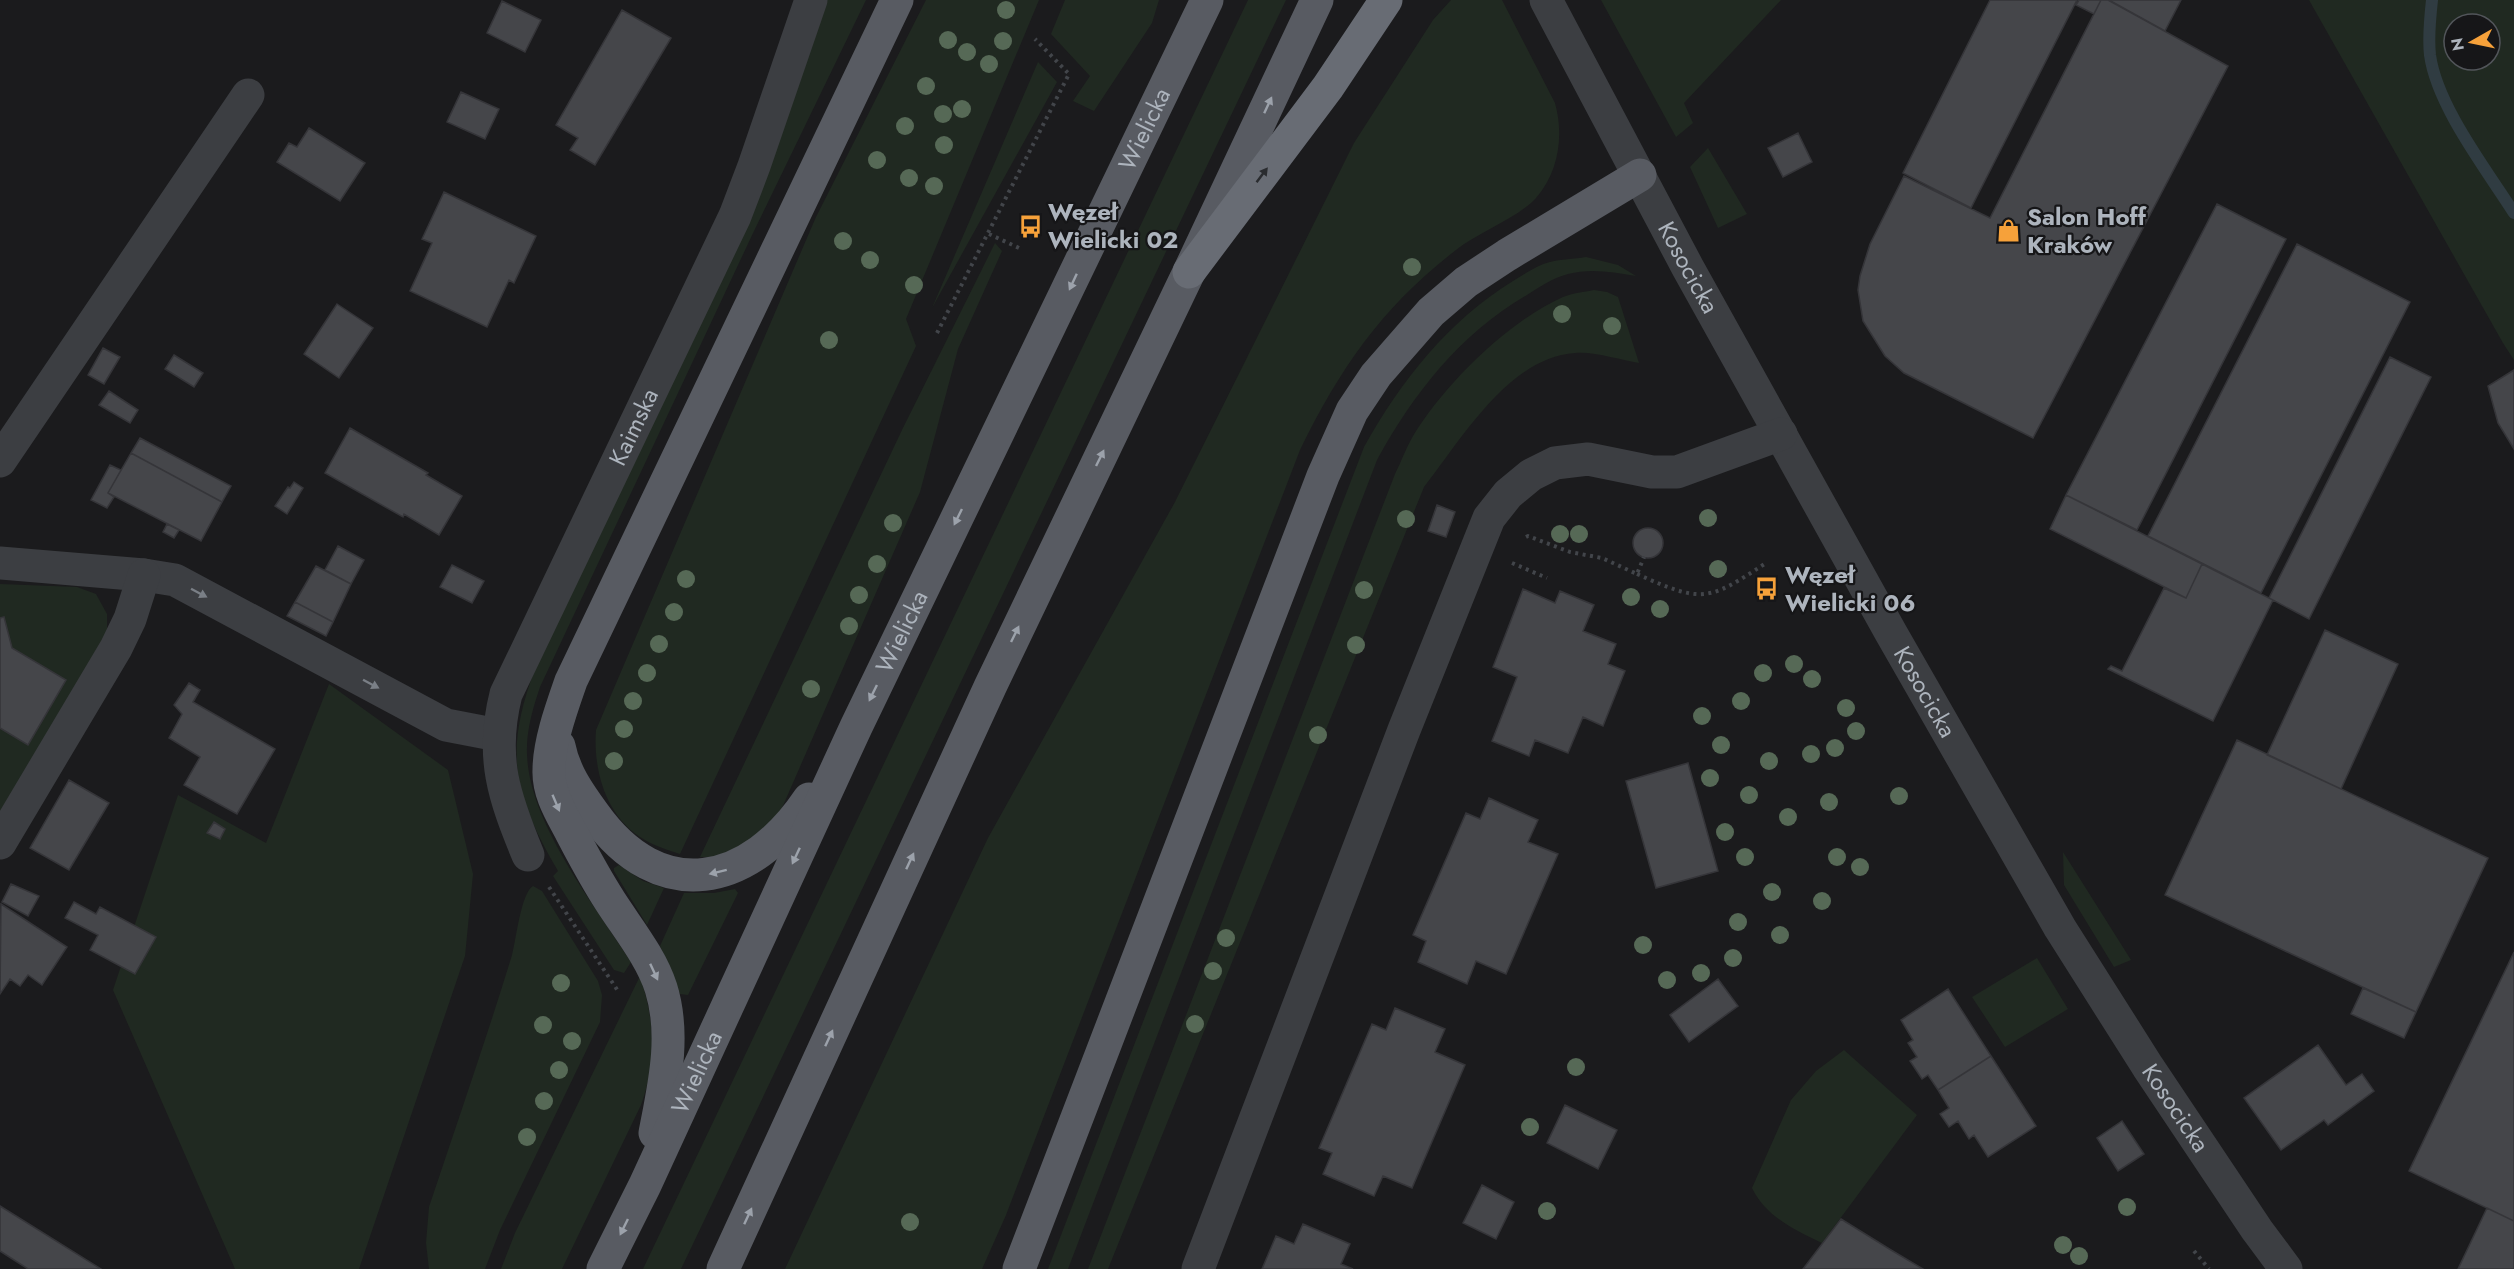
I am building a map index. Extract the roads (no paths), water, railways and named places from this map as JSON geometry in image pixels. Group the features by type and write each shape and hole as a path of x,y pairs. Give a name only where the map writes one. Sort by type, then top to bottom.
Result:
{"highway":[{"path":"1189,272 1328,87 1386,0"}],"main road":[{"path":"645,1185 666,1073 668,1040 665,1004 655,973 644,952 596,879 557,806 550,787 549,769 558,726 571,681 897,0"},
{"name":"Wielicka","path":"603,1269 645,1185 856,727 1207,0"},
{"path":"723,1269 990,687 1317,0"},
{"path":"1020,1269 1318,487 1352,411 1399,346 1431,312 1466,282 1640,175"},
{"path":"558,726 559,747 564,766 574,786 605,830 623,849 658,868 681,875 721,872 746,862 781,835 800,812 856,727"}],"street":[{"name":"Kaimska","path":"528,855 507,803 498,753 498,735 506,694 735,216 811,0"},
{"name":"Kosocicka","path":"1546,0 1891,633 2060,928 2148,1067 2286,1269"},
{"path":"0,461 248,95"},
{"path":"1198,1269 1404,730 1489,518 1508,494 1530,475 1555,463 1587,459 1652,472 1677,472 1781,434"},
{"path":"0,564 144,575 175,580 446,725 498,735"},
{"path":"0,843 116,648 130,619 144,575"}],"waterway":[{"path":"2432,0 2429,34 2434,75 2464,137 2514,213"}],"place":[{"name":"Węzeł Wielicki 02","path":"1030,226"},
{"name":"Salon Hoff Kraków","path":"2009,231"},
{"name":"Węzeł Wielicki 06","path":"1767,589"}]}
